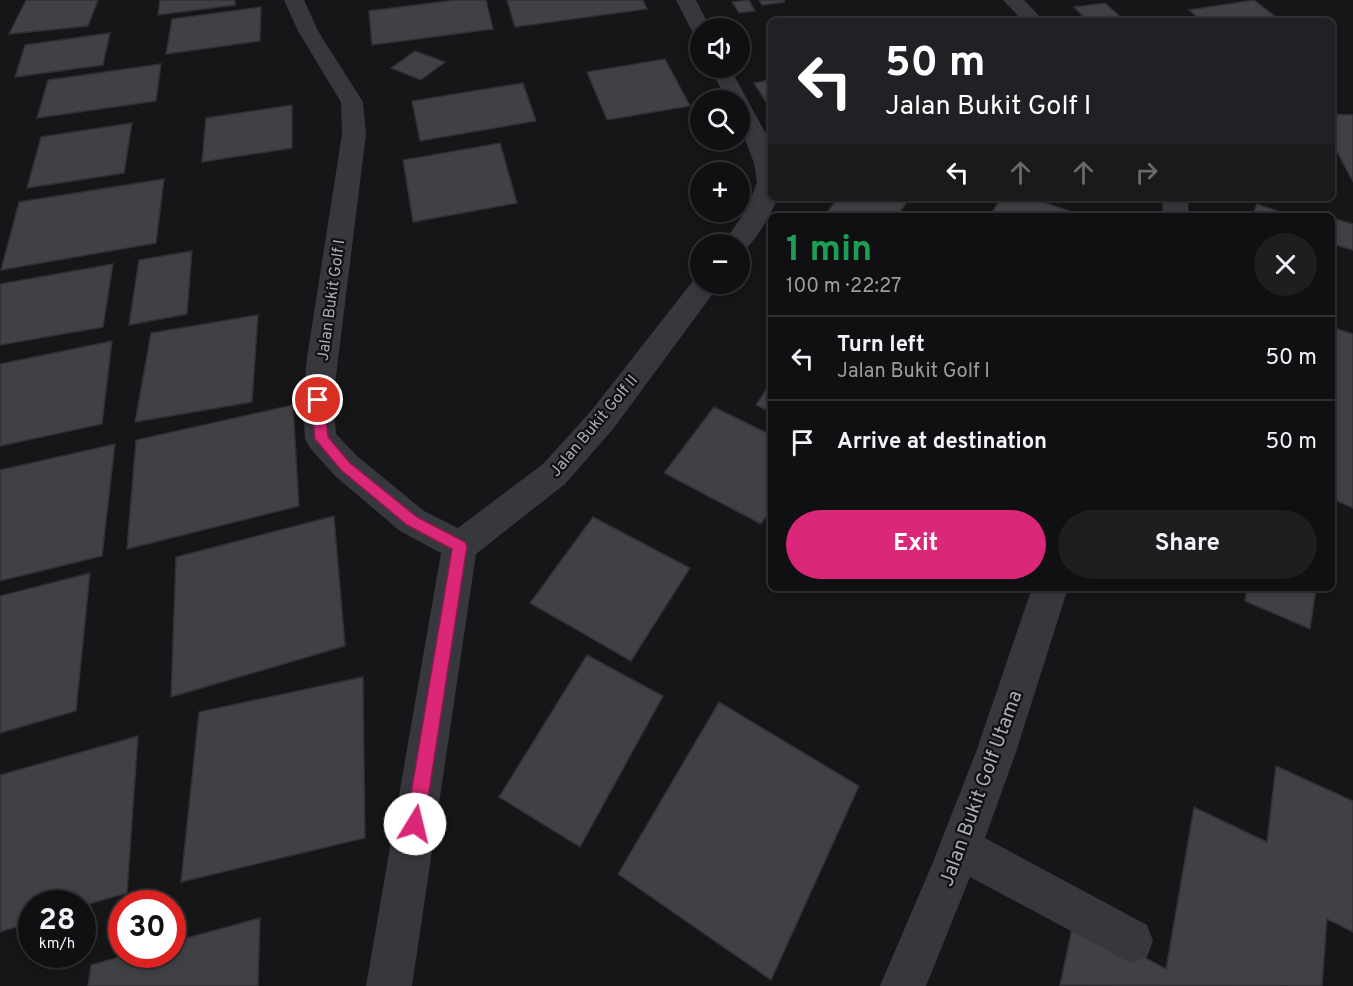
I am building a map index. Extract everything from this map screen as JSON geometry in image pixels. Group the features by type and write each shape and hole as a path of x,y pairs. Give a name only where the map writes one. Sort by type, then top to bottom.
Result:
{"street":[{"name":"Jalan Bukit Golf I","path":"294,0 308,31 352,102 354,134 322,358 318,400 321,439 346,466 412,521 460,546"},
{"path":"686,0 695,18"},
{"path":"1013,0 1031,18"},
{"path":"750,127 767,165 768,174"},
{"path":"743,234 754,218 768,185"},
{"name":"Jalan Bukit Golf II","path":"460,546 554,474 602,420 698,294"},
{"path":"389,986 460,546"},
{"name":"Jalan Bukit Golf Utama","path":"903,986 960,848 996,752 1049,591"},
{"path":"960,848 1131,941"}],"building":[{"path":"26,0 98,0 88,26 9,34"},
{"path":"160,0 235,0 235,5 158,15"},
{"path":"456,0 486,0 493,29 372,45 369,11"},
{"path":"507,0 643,0 647,9 515,27"},
{"path":"749,0 755,11 739,13 732,2"},
{"path":"759,0 784,0 785,2 762,5"},
{"path":"1254,0 1277,18 1198,18 1189,10"},
{"path":"1105,3 1122,18 1085,18 1074,7"},
{"path":"261,7 260,41 166,54 172,19"},
{"path":"110,33 103,65 15,77 25,45"},
{"path":"415,51 445,62 421,80 391,68"},
{"path":"665,59 690,106 607,120 587,72"},
{"path":"161,64 156,101 37,118 48,80"},
{"path":"768,81 768,105 754,83"},
{"path":"523,83 536,121 420,141 412,101"},
{"path":"292,105 292,148 202,162 206,118"},
{"path":"1335,114 1353,115 1353,182 1335,148"},
{"path":"132,123 124,173 27,188 41,137"},
{"path":"500,143 517,203 413,222 403,160"},
{"path":"164,179 156,243 1,270 19,202"},
{"path":"836,201 907,201 900,213 834,213 828,211"},
{"path":"999,201 1040,201 1074,213 992,213"},
{"path":"1257,204 1284,213 1253,213"},
{"path":"1336,219 1353,224 1353,250 1335,245"},
{"path":"192,251 187,314 129,325 139,260"},
{"path":"113,264 103,327 0,345 0,284"},
{"path":"258,315 252,402 135,422 151,333"},
{"path":"1335,328 1353,334 1353,508 1335,500"},
{"path":"112,341 102,424 0,446 0,364"},
{"path":"768,387 768,411 756,405"},
{"path":"293,405 299,506 127,549 136,440"},
{"path":"714,407 768,434 768,514 761,524 664,473"},
{"path":"115,444 102,556 0,581 0,470"},
{"path":"334,516 345,646 171,697 176,557"},
{"path":"593,517 690,568 631,661 530,603"},
{"path":"90,573 76,711 0,733 0,596"},
{"path":"1247,591 1316,591 1310,629 1245,601"},
{"path":"587,655 663,696 580,847 499,797"},
{"path":"363,677 365,838 181,882 199,712"},
{"path":"719,702 859,786 771,980 618,874"},
{"path":"138,736 127,890 108,890 108,898 96,902 96,890 18,890 18,926 0,932 0,775"},
{"path":"1276,766 1353,801 1353,932 1327,919 1322,986 1060,985 1074,919 1166,969 1194,807 1267,842"},
{"path":"260,918 258,986 88,986 91,968 96,968 96,964 108,960 108,968 186,968 186,938"}],"route":[{"path":"318,400 321,439 346,466 412,521 460,546 415,824"}]}
